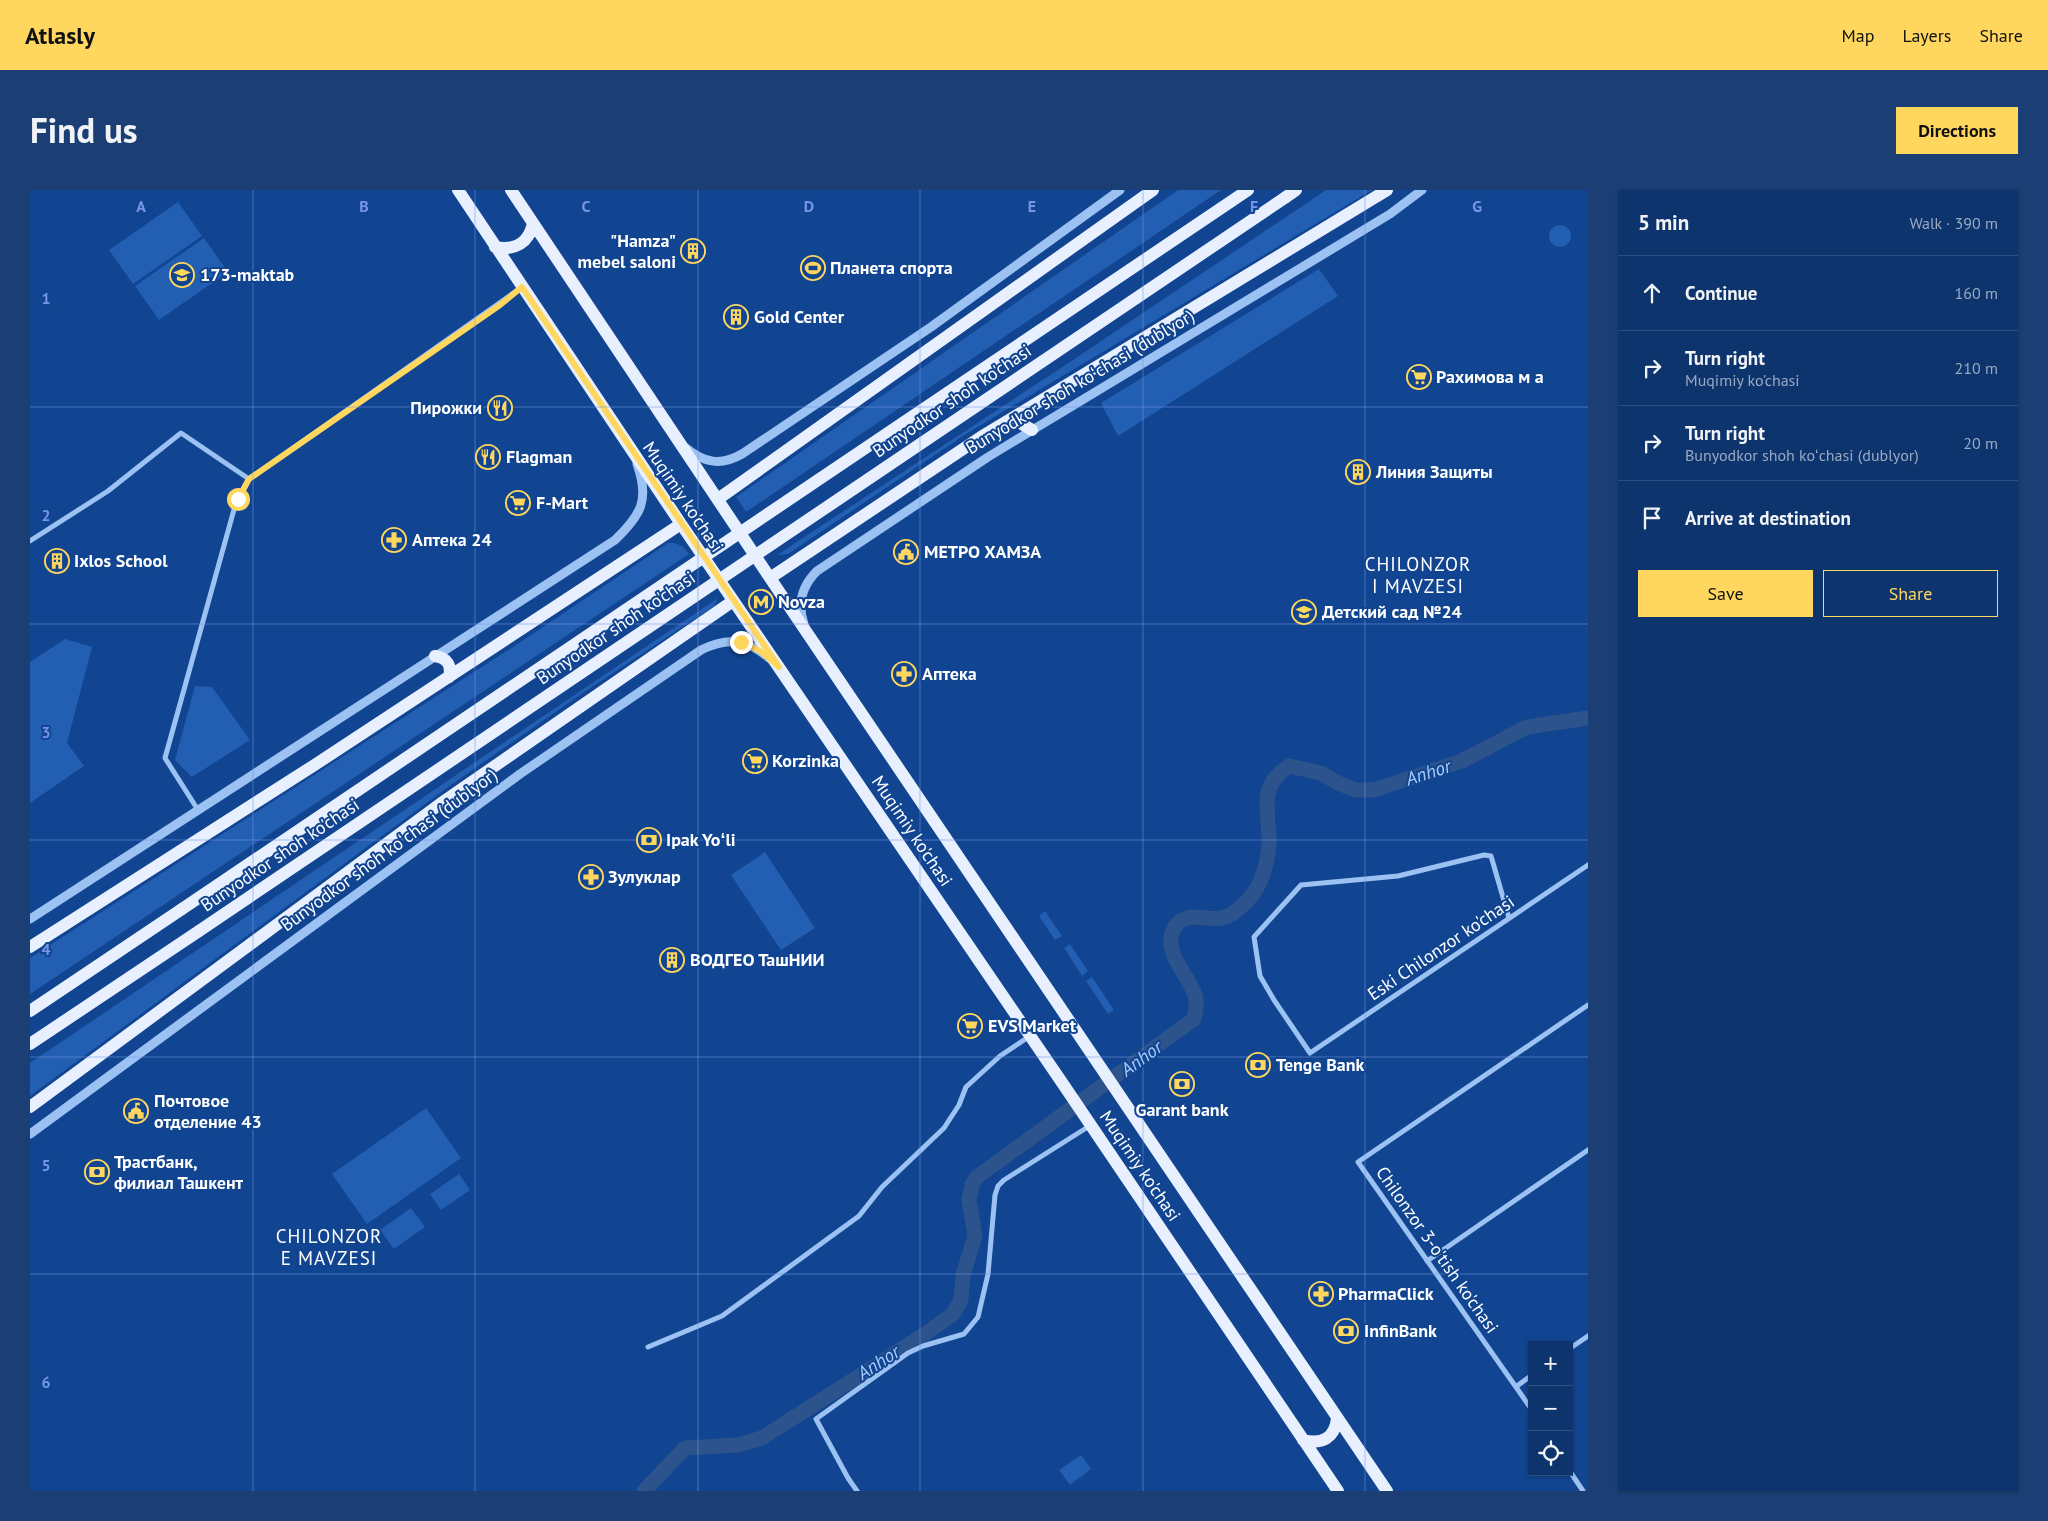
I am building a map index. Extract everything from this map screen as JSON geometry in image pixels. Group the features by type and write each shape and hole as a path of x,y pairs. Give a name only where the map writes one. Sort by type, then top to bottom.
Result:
{"main road":[{"name":"Muqimiy ko'chasi","path":"458,190 733,602 1089,1121 1338,1491"},
{"name":"Muqimiy ko'chasi","path":"511,190 807,633 1387,1491"},
{"path":"718,500 1153,190"},
{"name":"Bunyodkor shoh ko'chasi","path":"30,1011 1248,190"},
{"path":"770,578 981,437 1387,190"},
{"name":"Bunyodkor shoh ko'chasi","path":"30,1044 1291,193"},
{"path":"496,247 509,249 522,244 530,235 533,223"},
{"path":"1021,413 1022,424 1032,430"},
{"path":"30,946 313,766 681,524"},
{"path":"30,1107 440,804 733,602"},
{"path":"436,656 443,658 449,663 449,677"},
{"path":"1303,1440 1316,1442 1327,1439 1335,1431 1337,1418"}],"street":[{"path":"676,436 690,450 709,461 720,462 742,454 931,327 1109,193 1120,190"},
{"name":"Bunyodkor shoh koʻchasi (dublyor)","path":"807,633 800,604 805,586 817,571 988,457 1390,214 1422,190"},
{"path":"198,810 165,758 235,506 249,479 500,305 522,287"},
{"path":"30,541 108,490 181,433 249,479"},
{"path":"30,918 615,540 629,526 639,512 643,492 641,477 630,448"},
{"name":"Bunyodkor shoh koʻchasi (dublyor)","path":"30,1134 520,774 701,650 721,642 741,642 760,651 779,667"},
{"name":"Eski Chilonzor ko'chasi","path":"1510,918 1491,856 1484,855 1398,876 1301,886 1254,937 1260,976 1310,1053 1510,918 1588,865"},
{"name":"Chilonzor 3-o'tish ko'chasi","path":"1528,1404 1358,1162 1588,1005"},
{"path":"648,1347 722,1316 859,1216 882,1187 944,1128 959,1105 966,1087 1000,1056 1030,1036"},
{"path":"857,1491 816,1418 908,1353 923,1346 964,1334 978,1317 981,1308 988,1274 998,1186 1089,1121"},
{"path":"1427,1260 1588,1150"},
{"path":"1573,1346 1588,1336"},
{"path":"1516,1386 1528,1378"},
{"path":"1573,1476 1582,1490 1588,1486"}],"shaded area":[{"path":"1178,190 1221,190 746,512 736,497"},
{"path":"1326,190 1372,190 966,434 788,554 777,555 1073,360"},
{"path":"178,202 202,236 133,284 109,250"},
{"path":"1556,225 1564,225 1571,232 1571,240 1564,247 1556,247 1549,240 1549,232"},
{"path":"204,238 228,272 159,320 135,286"},
{"path":"1319,269 1338,296 1118,436 1101,403"},
{"path":"668,543 680,545 689,554 30,994 30,958 516,645"},
{"path":"718,598 714,606 577,697 451,785 30,1096 30,1063"},
{"path":"65,639 92,647 67,743 84,766 30,803 30,662"},
{"path":"195,686 212,687 250,740 192,777 175,760"},
{"path":"765,852 815,928 781,950 731,875"},
{"path":"1045,911 1062,936 1055,940 1039,916"},
{"path":"1070,944 1088,971 1082,976 1064,948"},
{"path":"1092,977 1114,1010 1108,1014 1086,981"},
{"path":"426,1108 461,1158 367,1224 332,1174"},
{"path":"459,1174 470,1190 441,1210 430,1194"},
{"path":"411,1208 425,1227 394,1249 380,1230"},
{"path":"1081,1455 1091,1469 1070,1485 1059,1470"}],"waterway":[{"name":"Anhor","path":"644,1491 685,1448 738,1445 762,1438 953,1314 961,1300 963,1275 975,1236 969,1200 972,1185 977,1177 1194,1019 1196,1005 1194,992 1172,951 1172,933 1176,925 1187,918 1222,918 1228,916 1239,909 1254,893 1262,877 1268,855 1268,792 1279,774 1289,766 1321,773 1338,783 1356,790 1374,790 1462,761 1527,727 1588,718"}],"place":[{"name":"\"Hamza\" mebel saloni","path":"693,251"},
{"name":"Планета спорта","path":"813,268"},
{"name":"173-maktab","path":"182,275"},
{"name":"Gold Center","path":"736,317"},
{"name":"Рахимова м а","path":"1419,377"},
{"name":"Пирожки","path":"500,408"},
{"name":"Flagman","path":"488,457"},
{"name":"Линия Защиты","path":"1358,472"},
{"name":"F-Mart","path":"518,503"},
{"name":"Аптека 24","path":"394,540"},
{"name":"МЕТРО ХАМЗА","path":"906,552"},
{"name":"Ixlos School","path":"57,561"},
{"name":"Novza","path":"761,602"},
{"name":"Детский сад №24","path":"1304,612"},
{"name":"Аптека","path":"904,674"},
{"name":"Korzinka","path":"755,761"},
{"name":"Ipak Yoʻli","path":"649,840"},
{"name":"Зулуклар","path":"591,877"},
{"name":"ВОДГЕО ТашНИИ","path":"672,960"},
{"name":"EVS Market","path":"970,1026"},
{"name":"Tenge Bank","path":"1258,1065"},
{"name":"Garant bank","path":"1182,1084"},
{"name":"Почтовое отделение 43","path":"136,1111"},
{"name":"Трастбанк, филиал Ташкент","path":"97,1172"},
{"name":"PharmaClick","path":"1321,1294"},
{"name":"InfinBank","path":"1346,1331"}],"district":[{"name":"CHILONZOR I MAVZESI","path":"1418,575"},
{"name":"CHILONZOR E MAVZESI","path":"329,1247"}],"route":[{"path":"238,499 249,479 500,305 522,287 779,667 751,645 741,642"}]}
